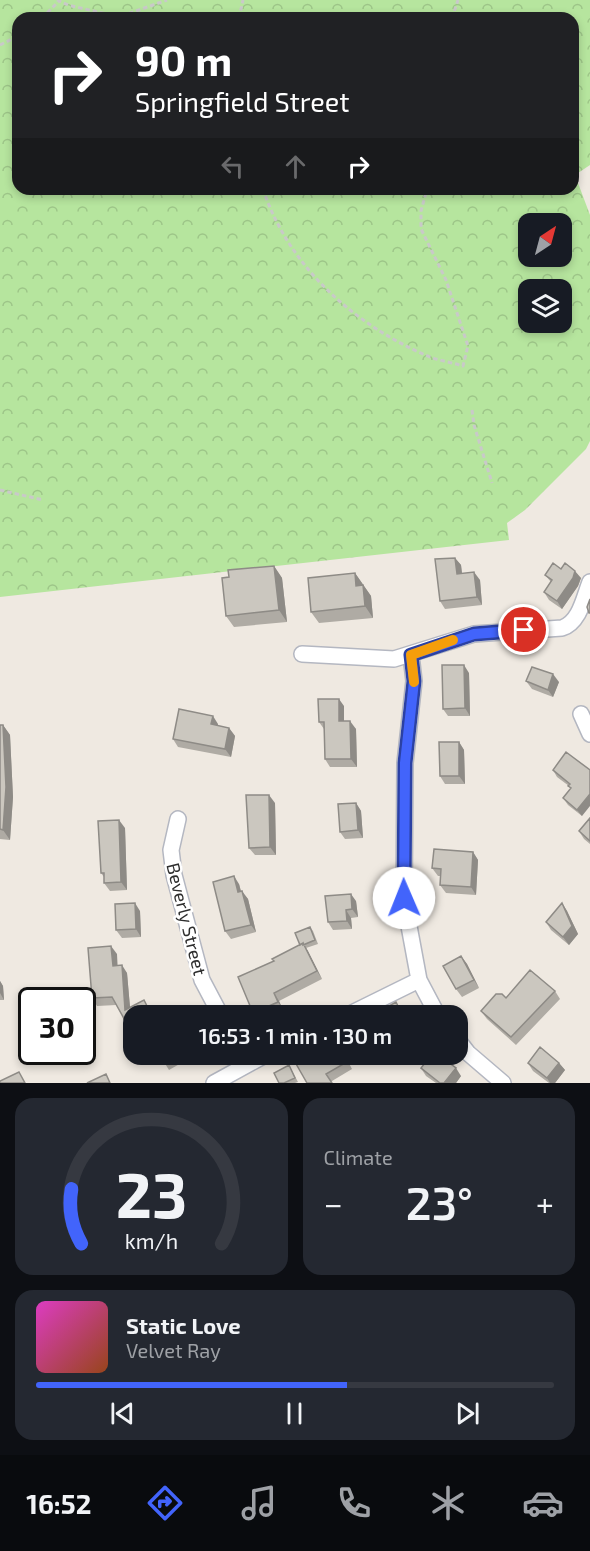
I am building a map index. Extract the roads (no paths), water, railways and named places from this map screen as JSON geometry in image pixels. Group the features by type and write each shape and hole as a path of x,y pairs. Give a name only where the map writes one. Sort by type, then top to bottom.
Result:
{"street":[{"path":"302,654 394,659 485,632 568,626 580,609 590,582"},
{"path":"411,655 414,681 406,748 403,882 406,914 419,980 432,1005"},
{"path":"581,714 590,734"},
{"name":"Beverly Street","path":"178,819 171,850 174,874 202,980 215,1005"},
{"path":"368,1005 419,980"},
{"path":"468,1053 503,1083"},
{"path":"214,1083 239,1065"}]}
